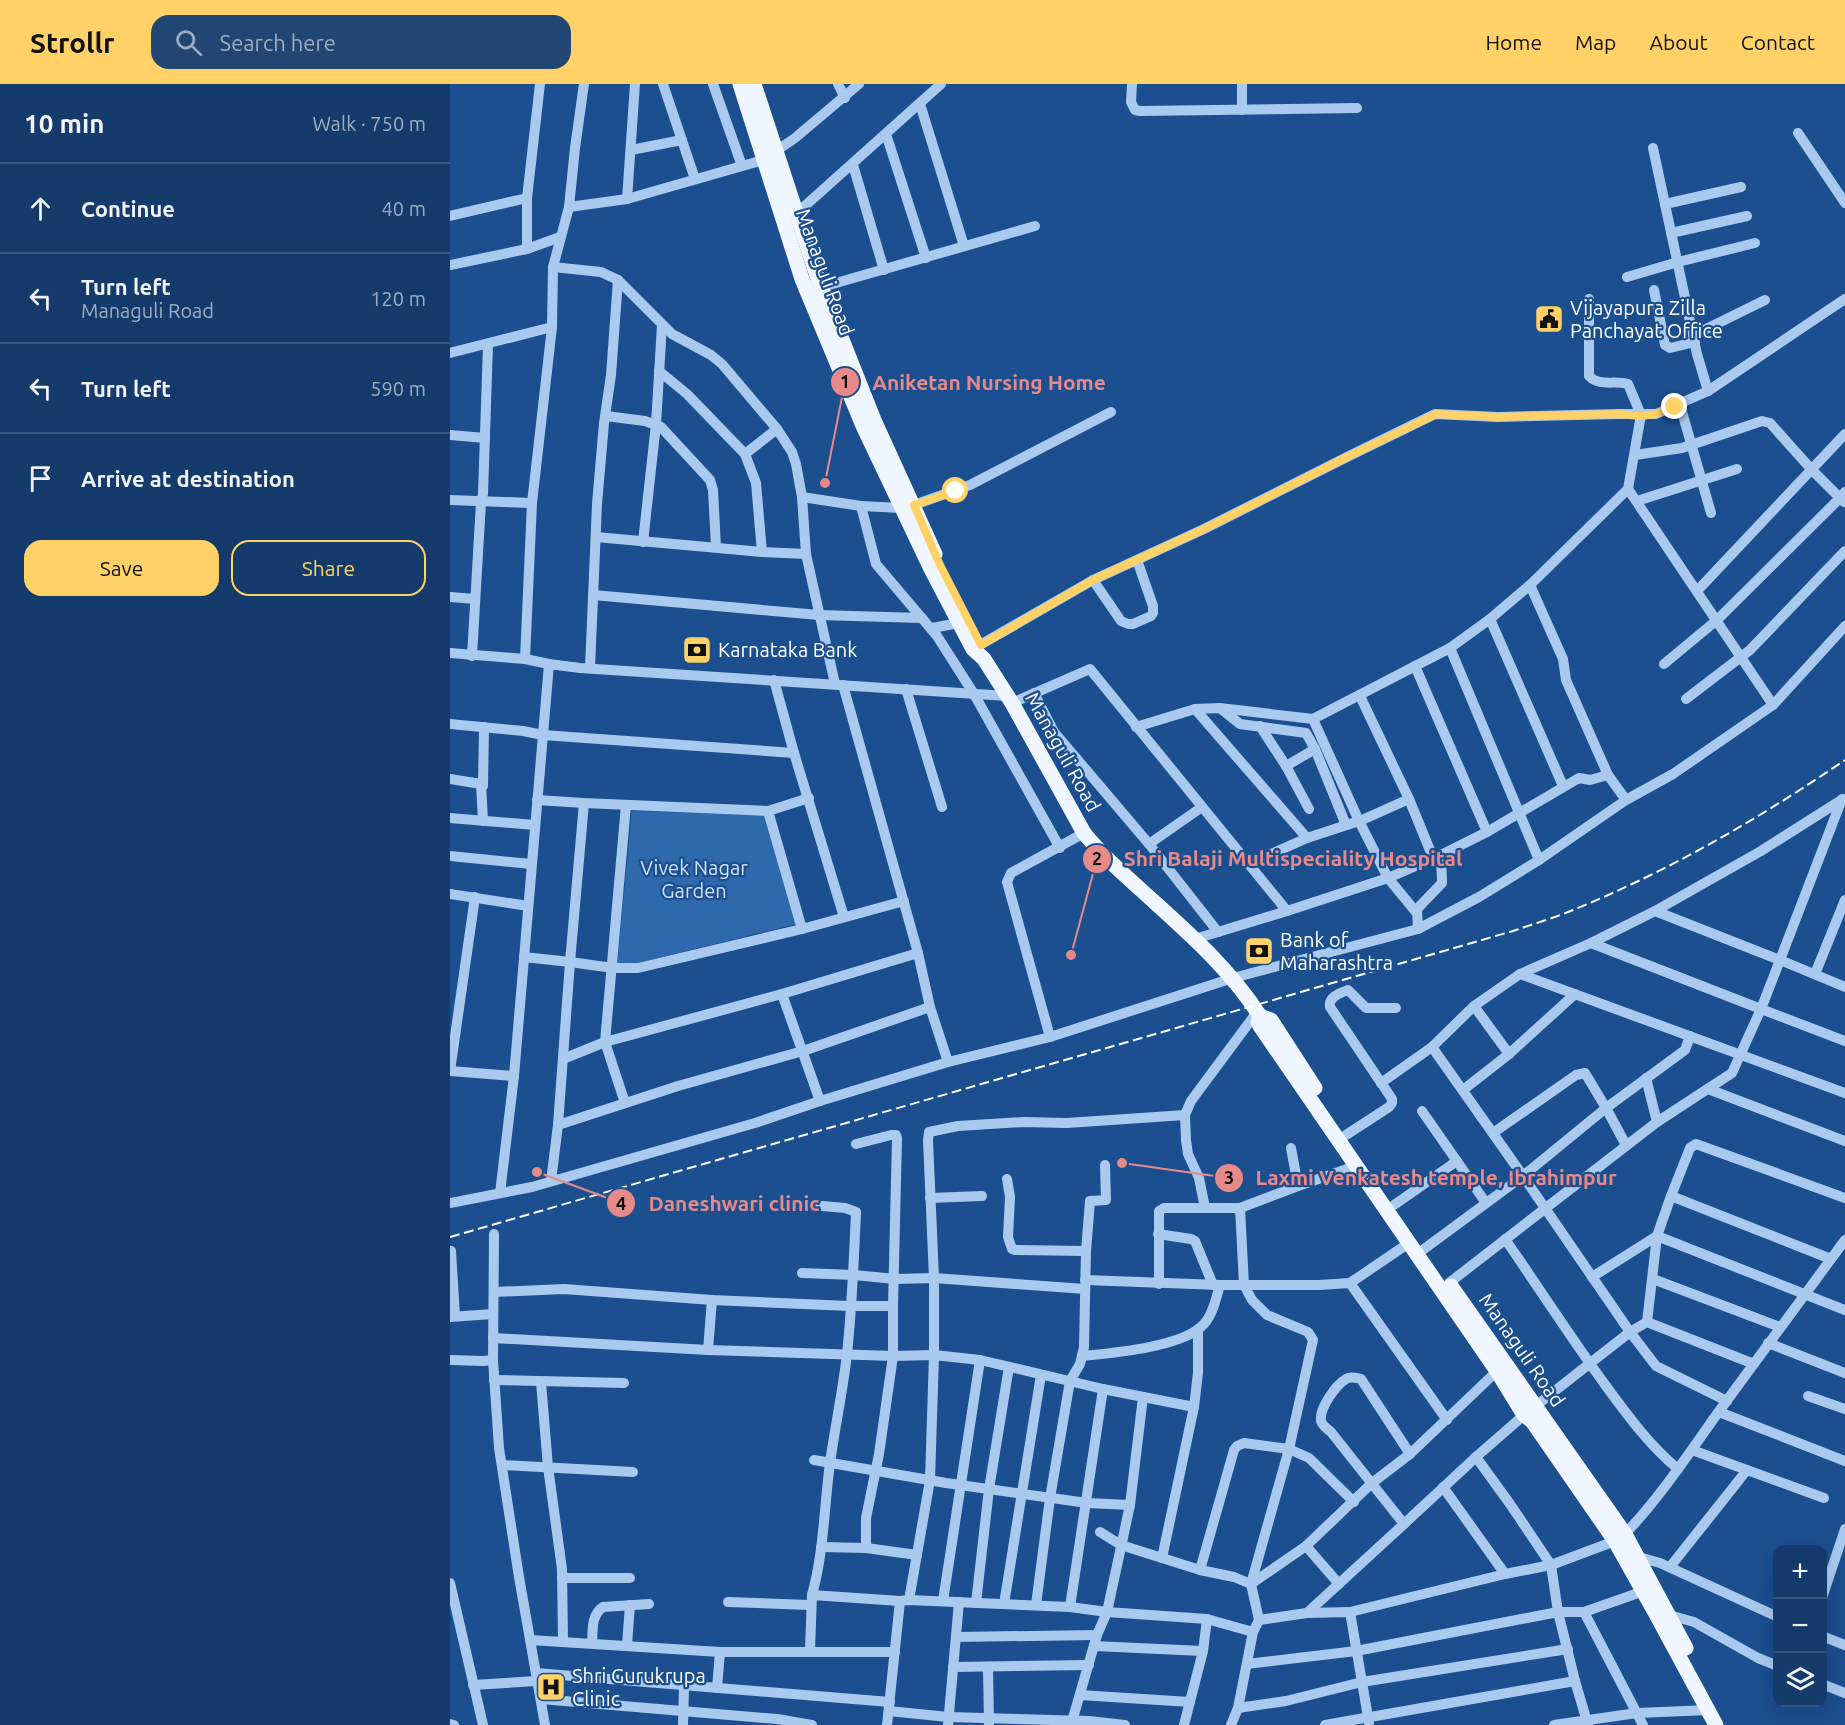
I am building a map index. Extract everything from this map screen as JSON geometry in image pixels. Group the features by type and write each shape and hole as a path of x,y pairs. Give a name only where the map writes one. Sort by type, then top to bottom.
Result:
{"main road":[{"name":"Managuli Road","path":"740,84 808,294 864,428 940,565 979,651"},
{"name":"Managuli Road","path":"754,84 822,287 908,506 959,623 1010,699 1084,833 1098,851 1195,939 1233,978 1259,1014 1271,1020 1346,1135 1449,1283 1530,1411 1620,1537 1639,1557 1727,1725"},
{"name":"Managuli Road","path":"1259,1014 1260,1026 1497,1371 1530,1411"},
{"name":"Managuli Road","path":"1620,1537 1644,1591 1716,1725"}],"street":[{"path":"526,249 526,198 540,84"},
{"path":"525,659 532,503 552,327 553,267 569,207 584,84"},
{"path":"627,199 635,84"},
{"path":"663,84 695,179"},
{"path":"713,84 742,166"},
{"path":"838,84 845,98"},
{"path":"569,207 627,199 764,160 845,98 859,84"},
{"path":"797,213 853,165 940,84"},
{"path":"1132,84 1131,102 1135,110 1140,111 1357,108"},
{"path":"1242,84 1242,110"},
{"path":"920,104 964,246"},
{"path":"1798,133 1845,203"},
{"path":"886,134 926,258"},
{"path":"631,150 682,141"},
{"path":"1653,148 1694,339 1708,391"},
{"path":"853,165 884,270"},
{"path":"1665,204 1741,187"},
{"path":"450,216 526,198"},
{"path":"1671,233 1747,216"},
{"path":"822,287 1035,226"},
{"path":"450,265 526,249 560,237"},
{"path":"1627,277 1755,243"},
{"path":"553,267 601,272 618,280 662,326 722,364 777,429 792,452 802,497 806,554 819,615 904,901 930,1007 948,1062"},
{"path":"590,668 597,504 611,375 618,280"},
{"path":"1654,290 1667,347 1694,339 1765,300"},
{"path":"1136,727 1195,709 1220,708 1313,719 1450,648 1490,619 1530,585 1629,489 1641,416 1628,384 1596,381 1589,376 1589,299"},
{"path":"979,651 1093,580 1204,529 1436,414 1498,417 1656,414 1708,391 1845,299"},
{"path":"643,542 656,424 662,326"},
{"path":"450,353 552,327"},
{"path":"472,656 483,494 488,345"},
{"path":"658,371 687,394 745,454 756,483 762,552"},
{"path":"1680,405 1711,513"},
{"path":"802,497 861,506 908,506 970,485 1111,412"},
{"path":"606,416 656,424 710,480 713,490 716,547"},
{"path":"1635,455 1691,445 1766,421 1812,470 1843,498 1717,620 1664,664"},
{"path":"745,454 777,429"},
{"path":"1696,591 1845,434"},
{"path":"450,435 485,438"},
{"path":"1637,501 1737,469"},
{"path":"1629,489 1773,705"},
{"path":"450,500 532,503"},
{"path":"861,506 876,564 932,628 974,694 1060,848"},
{"path":"596,537 806,554"},
{"path":"1686,699 1750,650 1845,551"},
{"path":"1093,580 1122,621 1133,624 1151,616 1153,606 1137,560"},
{"path":"1530,585 1563,659 1566,680 1608,775 1626,800"},
{"path":"593,595 819,615 922,618"},
{"path":"450,597 475,599"},
{"path":"1490,619 1563,786"},
{"path":"932,628 959,623"},
{"path":"450,1203 551,1181 755,1123 948,1062 1050,1037 1233,978 1418,929 1479,897 1539,860 1626,800 1673,774 1773,705 1845,626"},
{"path":"1450,648 1539,860"},
{"path":"450,653 525,659 590,668 974,694 1010,699 1034,693 1090,669 1287,911"},
{"path":"500,1193 514,1076 549,664"},
{"path":"1415,666 1487,832"},
{"path":"774,680 844,917"},
{"path":"906,689 942,807"},
{"path":"1034,693 1054,732 1149,844 1218,932"},
{"path":"1360,696 1437,857 1442,883 1416,912"},
{"path":"1220,708 1236,722 1304,732 1315,749 1346,825"},
{"path":"1195,709 1307,837"},
{"path":"1313,719 1359,821 1389,878 1416,912 1418,929"},
{"path":"450,724 543,735 794,753"},
{"path":"1260,726 1286,766 1309,809"},
{"path":"483,821 484,728"},
{"path":"1286,766 1315,749"},
{"path":"1195,939 1389,878 1487,832 1579,778 1590,780 1608,775"},
{"path":"450,779 476,782 483,786"},
{"path":"537,800 768,811 809,798"},
{"path":"1381,1083 1432,1047 1474,1006 1520,974 1591,943 1655,911 1761,851 1844,798"},
{"path":"1449,1283 1626,1145 1732,1073 1761,1009 1844,798"},
{"path":"1249,864 1307,837 1359,821 1409,799"},
{"path":"551,1181 558,1125 584,803"},
{"path":"625,1104 605,1042 626,805"},
{"path":"1149,844 1202,807"},
{"path":"768,811 802,929"},
{"path":"450,818 535,825"},
{"path":"1050,1037 1008,882 1011,873 1084,833"},
{"path":"450,856 531,864"},
{"path":"450,894 528,906"},
{"path":"475,897 456,999 450,1071 514,1076"},
{"path":"1815,974 1845,900"},
{"path":"524,957 613,968 638,968 802,929 904,901"},
{"path":"1655,911 1845,987"},
{"path":"1591,943 1845,1041"},
{"path":"563,1059 605,1042 782,994 918,953"},
{"path":"1520,974 1845,1094"},
{"path":"1346,1135 1389,1107 1392,1099 1330,1007 1329,1002 1348,990 1366,1008 1396,1008"},
{"path":"782,994 820,1101"},
{"path":"1463,1090 1509,1054 1575,994"},
{"path":"1474,1006 1509,1054"},
{"path":"558,1125 678,1086 803,1051 930,1007"},
{"path":"1205,1208 1199,1178 1188,1154 1185,1115 1191,1101 1259,1014"},
{"path":"1424,1249 1523,1176 1606,1108 1684,1050 1690,1036"},
{"path":"1432,1047 1656,1366 1727,1401"},
{"path":"1493,1133 1580,1073 1585,1073 1626,1145"},
{"path":"1646,1078 1657,1122"},
{"path":"1708,1089 1845,1141"},
{"path":"1422,1112 1486,1203"},
{"path":"887,1725 895,1652 917,1555 930,1480 934,1278 929,1132 958,1126 1023,1122 1067,1123 1185,1115"},
{"path":"856,1144 891,1135 897,1138 893,1356 876,1471 866,1518 866,1548"},
{"path":"1647,1322 1657,1236 1690,1148 1696,1144 1845,1198"},
{"path":"1291,1148 1298,1185"},
{"path":"1394,1205 1457,1161"},
{"path":"1036,1605 1050,1498 1070,1381 1078,1369 1082,1356 1090,1201 1106,1200 1105,1165"},
{"path":"1159,1284 1158,1214 1164,1208 1239,1208 1356,1166"},
{"path":"1007,1179 1010,1197 1008,1237 1012,1249 1086,1251"},
{"path":"930,1198 982,1196"},
{"path":"1671,1196 1831,1259"},
{"path":"810,1650 811,1600 847,1355 854,1275 856,1212 845,1208 811,1205"},
{"path":"1231,1725 1238,1708 1253,1632 1259,1620 1251,1584 1289,1449 1313,1340 1308,1332 1267,1315 1252,1300 1244,1285 1239,1208"},
{"path":"494,1234 493,1360 502,1465 545,1725"},
{"path":"1082,1356 1147,1348 1189,1335 1207,1321 1214,1305 1216,1285 1195,1241 1158,1234"},
{"path":"1592,1277 1657,1236"},
{"path":"1657,1236 1845,1310"},
{"path":"1505,1239 1626,1413 1664,1458 1678,1469"},
{"path":"1259,1620 1307,1613 1350,1612 1551,1565 1620,1537 1644,1514 1845,1240"},
{"path":"802,1273 895,1279 934,1278 1085,1284 1319,1285 1350,1283 1409,1243"},
{"path":"452,1251 453,1317 493,1314"},
{"path":"1653,1279 1780,1327"},
{"path":"1350,1283 1447,1420"},
{"path":"494,1292 564,1289 712,1300 893,1306"},
{"path":"708,1350 712,1300"},
{"path":"1307,1613 1476,1457 1630,1332 1647,1322"},
{"path":"1647,1322 1754,1364"},
{"path":"1162,1558 1194,1407 1198,1373 1198,1329"},
{"path":"493,1338 708,1350 847,1355 934,1355 980,1360 1103,1389 1194,1407"},
{"path":"1768,1343 1845,1373"},
{"path":"450,1360 493,1360"},
{"path":"943,1601 980,1360"},
{"path":"976,1603 989,1489 1009,1367"},
{"path":"1251,1584 1306,1546 1372,1483 1410,1454 1497,1371"},
{"path":"1004,1604 1041,1375"},
{"path":"1404,1524 1321,1422 1329,1396 1347,1379 1352,1377 1361,1379 1410,1454"},
{"path":"494,1380 624,1383"},
{"path":"541,1382 548,1467 562,1578 563,1641"},
{"path":"1070,1607 1103,1389"},
{"path":"1808,1396 1845,1409"},
{"path":"1072,1723 1096,1640 1107,1612 1130,1505 1143,1397"},
{"path":"1719,1412 1845,1461"},
{"path":"1200,1570 1237,1446 1244,1443 1289,1449 1309,1458 1353,1502"},
{"path":"1692,1450 1824,1498"},
{"path":"1476,1457 1551,1565 1558,1612 1587,1722"},
{"path":"814,1460 1050,1498 1130,1505"},
{"path":"502,1465 633,1472"},
{"path":"1671,1567 1747,1470"},
{"path":"1443,1486 1505,1574"},
{"path":"1827,1583 1845,1529"},
{"path":"1100,1532 1121,1545 1200,1570 1234,1577 1251,1584"},
{"path":"1306,1546 1339,1584"},
{"path":"820,1547 866,1548 917,1555"},
{"path":"1639,1557 1671,1567 1773,1615"},
{"path":"562,1578 630,1578"},
{"path":"450,1582 483,1725"},
{"path":"1247,1664 1356,1651 1558,1612 1584,1612 1644,1591"},
{"path":"728,1602 905,1600 1036,1605 1207,1618 1253,1632"},
{"path":"948,1721 959,1602"},
{"path":"592,1643 595,1616 600,1609 650,1604"},
{"path":"627,1646 630,1605"},
{"path":"1350,1612 1369,1722"},
{"path":"1584,1612 1643,1725"},
{"path":"1669,1615 1694,1622 1773,1664"},
{"path":"1184,1725 1203,1651 1207,1618"},
{"path":"956,1637 1096,1640 1203,1651"},
{"path":"1827,1638 1845,1645"},
{"path":"530,1640 720,1652 810,1650 895,1652"},
{"path":"1238,1708 1286,1701 1362,1682 1568,1650"},
{"path":"717,1688 720,1652"},
{"path":"953,1667 1089,1665"},
{"path":"988,1667 989,1722"},
{"path":"474,1685 536,1677 717,1688 889,1706 948,1721 1125,1725"},
{"path":"1325,1725 1369,1722 1575,1681"},
{"path":"683,1725 684,1686"},
{"path":"1827,1686 1845,1693"},
{"path":"1080,1695 1190,1702"},
{"path":"541,1699 813,1725"},
{"path":"1554,1725 1637,1713 1708,1710"}],"green space":[{"name":"Vivek Nagar Garden","path":"632,811 765,815 797,924 633,964 617,964"}],"railway":[{"path":"450,1237 1513,931 1609,895 1679,861 1747,823 1845,760"}],"place":[{"name":"Vijayapura Zilla Panchayat Office","path":"1549,319"},
{"name":"Aniketan Nursing Home","path":"825,483"},
{"name":"Karnataka Bank","path":"697,650"},
{"name":"Bank of Maharashtra","path":"1259,951"},
{"name":"Shri Balaji Multispeciality Hospital","path":"1071,955"},
{"name":"Laxmi Venkatesh temple, Ibrahimpur","path":"1122,1163"},
{"name":"Daneshwari clinic","path":"537,1172"},
{"name":"Shri Gurukrupa Clinic","path":"551,1687"}],"route":[{"path":"956,491 914,505 940,565 981,645 1093,580 1204,529 1436,414 1498,417 1619,414 1641,416 1656,414 1675,407"}]}
